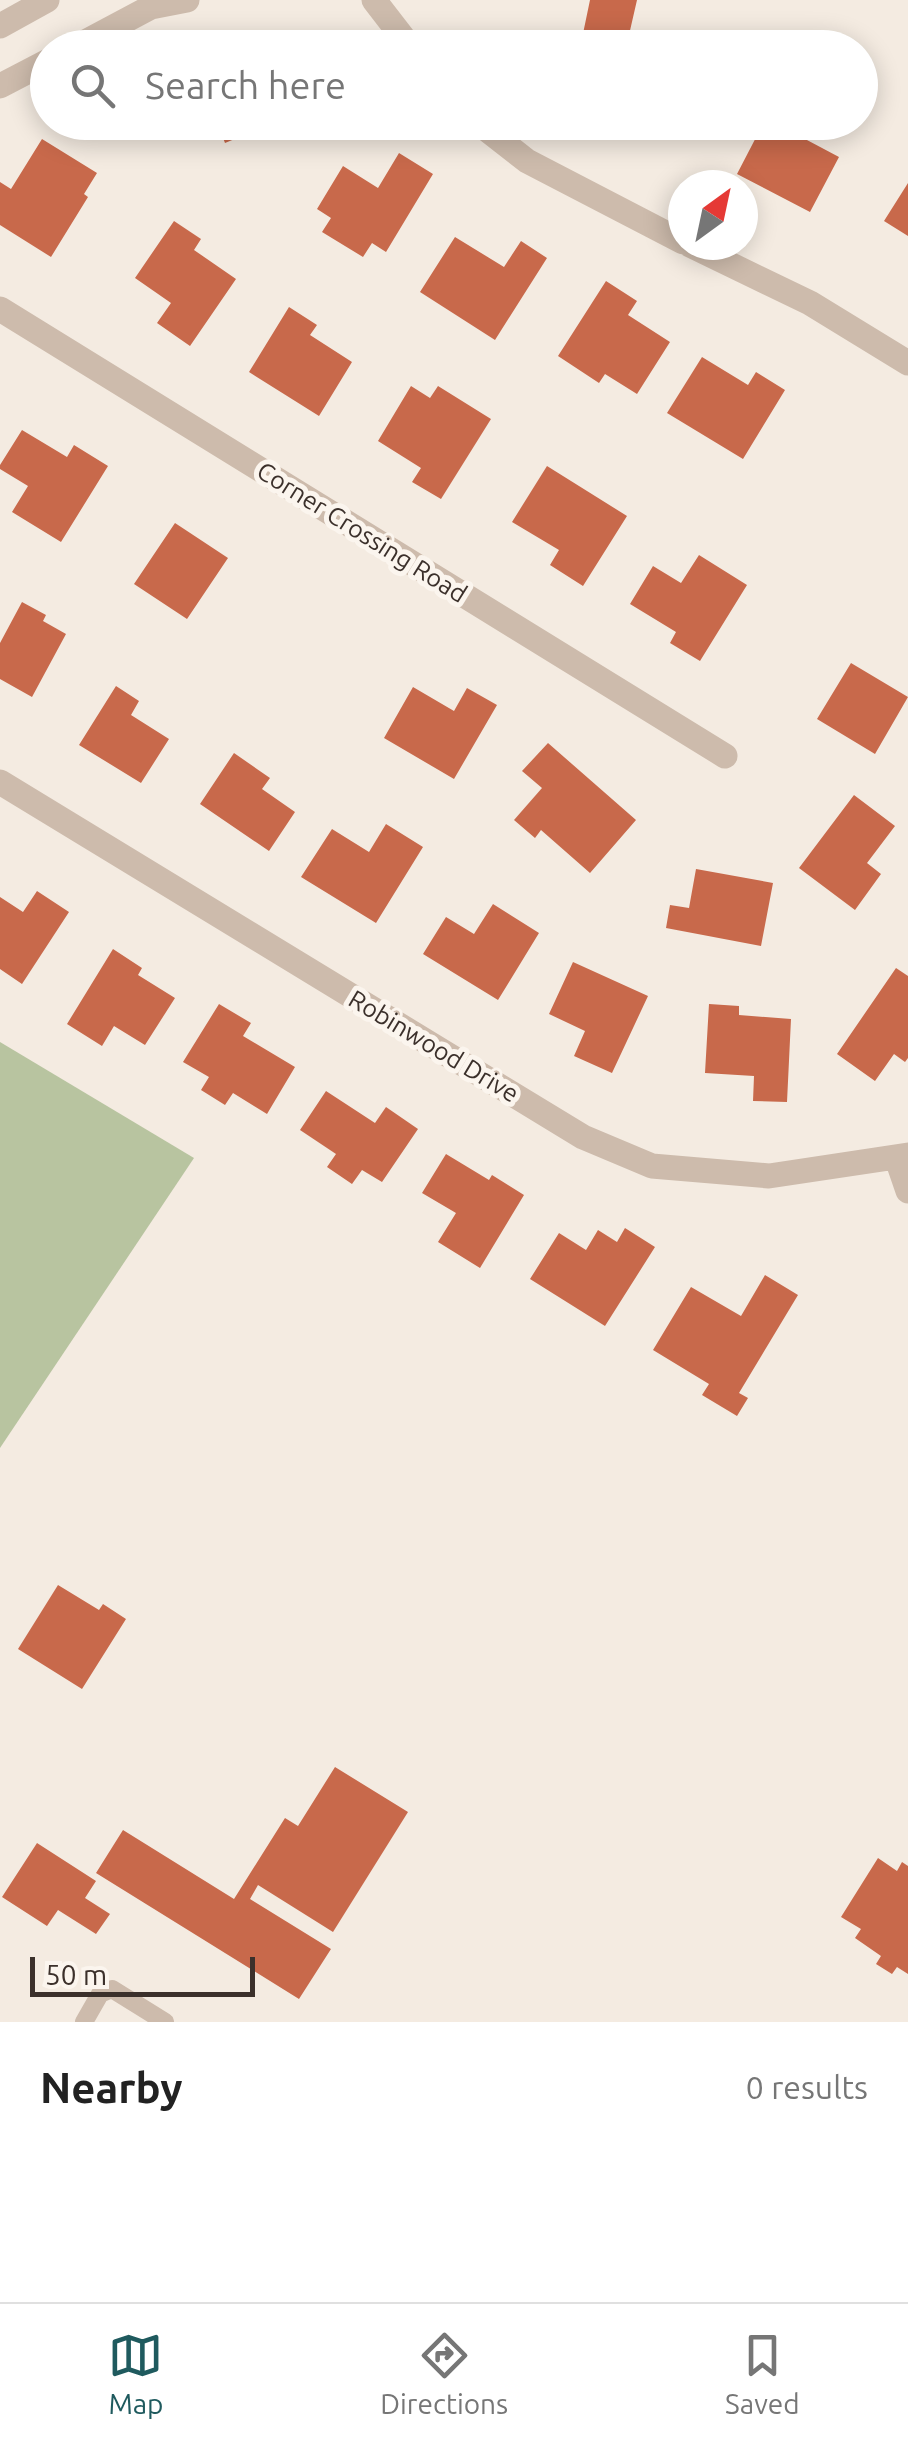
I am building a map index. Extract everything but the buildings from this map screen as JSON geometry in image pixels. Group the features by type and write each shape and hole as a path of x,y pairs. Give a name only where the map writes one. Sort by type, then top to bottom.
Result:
{"street":[{"path":"0,26 46,0"},
{"path":"108,30 151,7 187,0"},
{"path":"374,0 397,30"},
{"path":"0,86 30,70"},
{"path":"500,140 528,162 668,234"},
{"path":"721,260 810,303 908,363"},
{"name":"Corner Crossing Road","path":"0,309 724,756"},
{"name":"Robinwood Drive","path":"0,782 582,1137 652,1166 769,1176 903,1157"},
{"path":"903,1157 908,1190"}],"lane":[{"path":"84,2022 100,1994 112,1989 164,2022"}],"green space":[{"path":"0,1042 194,1158 0,1448"}]}
